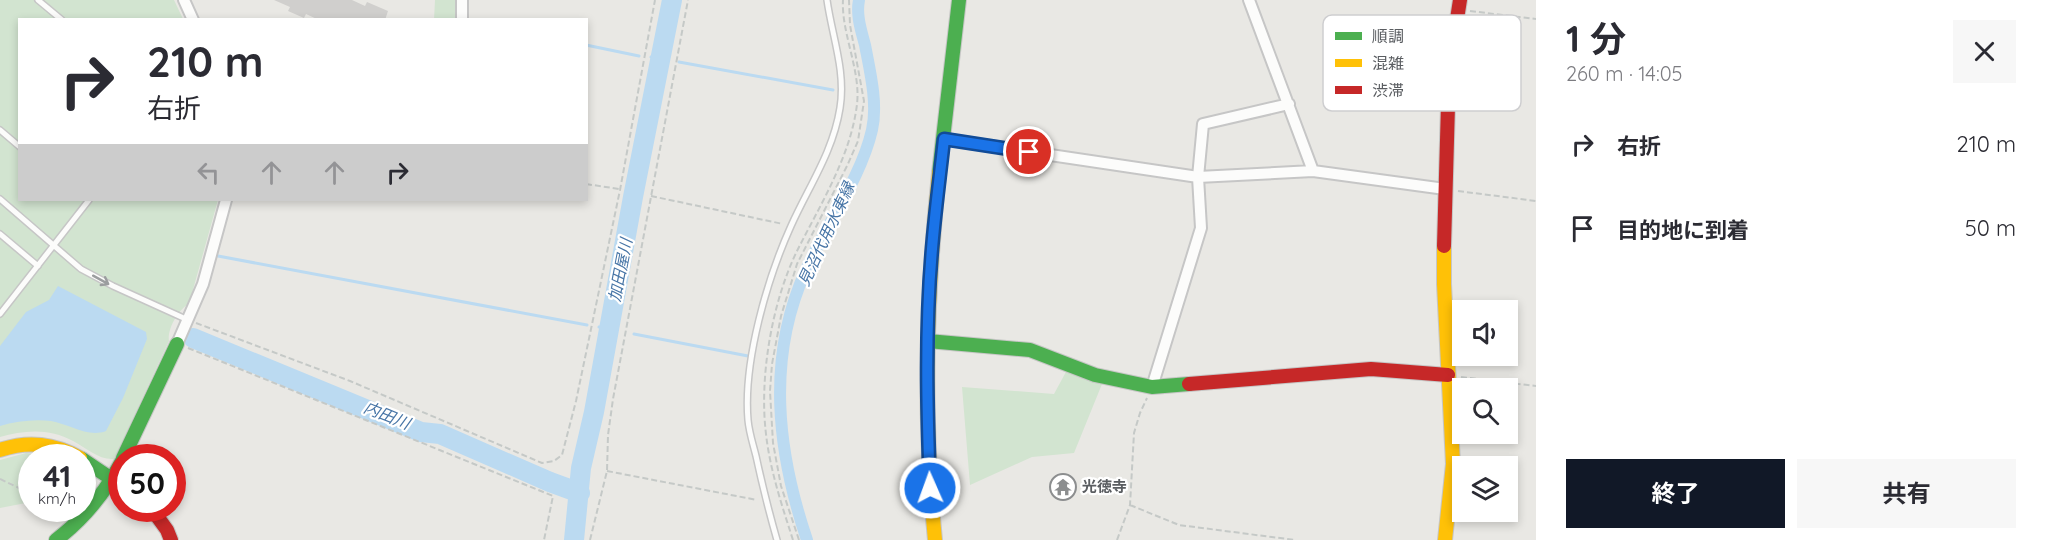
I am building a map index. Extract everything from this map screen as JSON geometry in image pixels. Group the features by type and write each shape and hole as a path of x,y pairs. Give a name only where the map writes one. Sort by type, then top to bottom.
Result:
{"street":[{"path":"184,0 195,18"},
{"path":"462,0 462,18"},
{"path":"934,540 927,408 932,251 959,0"},
{"path":"1249,0 1314,171"},
{"path":"1152,387 1201,228 1198,177 1203,124 1289,104"},
{"path":"1445,540 1453,464 1444,284 1448,111"},
{"path":"944,139 1198,177 1314,171 1445,189"},
{"path":"129,444 179,341 203,284 226,201"},
{"path":"928,341 1030,350 1095,375 1152,387 1371,369 1448,375"},
{"path":"0,450 18,444"},
{"path":"56,540 108,492"},
{"path":"161,522 171,540"}],"lane":[{"path":"38,0 60,18"},
{"path":"777,540 748,423 747,393 755,340 768,289 791,225 828,152 840,107 840,64 827,0"},
{"path":"0,130 18,145"},
{"path":"0,200 81,269 187,323"},
{"path":"1,309 54,246 86,201"},
{"path":"0,234 38,266"}],"path":[{"path":"187,323 350,381 542,463 554,461 562,455 576,400 620,190 655,0"},
{"path":"590,540 607,471 608,435 613,399 688,0"},
{"path":"793,540 766,434 768,356 783,288 796,254 843,157 858,102 843,0"},
{"path":"799,540 782,486 773,443 770,391 772,364 786,294 797,264 858,141 864,101 850,25 849,0"},
{"path":"1459,5 1514,15"},
{"path":"1521,16 1536,19"},
{"path":"588,184 620,190"},
{"path":"1445,189 1536,201"},
{"path":"651,196 791,225"},
{"path":"179,341 553,496 544,540"},
{"path":"1448,375 1536,386"},
{"path":"1117,540 1130,505 1134,433 1152,387"},
{"path":"607,471 766,502"},
{"path":"0,479 18,488"},
{"path":"1130,505 1179,525 1295,540"}],"green space":[{"path":"0,0 174,0 183,18 18,18 18,201 218,201 189,304 174,320 169,341 121,444 108,444 108,459 96,455 96,444 78,444 46,432 18,433 0,437"},
{"path":"435,0 457,0 456,18 434,18"},
{"path":"1067,370 1102,384 1074,453 1032,457 970,485 962,387 1054,394"},
{"path":"18,455 18,505 0,508 0,460"}],"water":[{"path":"58,286 146,332 147,339 123,398 106,431 85,432 45,420 0,426 0,346 26,312 49,300"}],"building":[{"path":"274,0 352,0 365,6 367,2 388,11 386,18 315,18 306,14 304,18 288,11 290,7"}],"waterway":[{"name":"加田屋川","path":"574,540 581,468 594,412 672,0"},
{"name":"見沼代用水東縁","path":"807,540 789,473 783,439 780,405 781,371 785,337 793,303 814,253 860,166 872,130 873,88 859,17 859,0"},
{"path":"588,45 639,56"},
{"name":"加田屋川","path":"651,57 668,61"},
{"path":"679,62 833,90"},
{"path":"218,256 587,325"},
{"name":"加田屋川","path":"599,327 617,330"},
{"path":"634,334 748,356"},
{"name":"内田川","path":"193,338 421,432 440,434 580,493"}],"traffic: fast":[{"path":"939,173 959,0"},
{"path":"928,341 1030,350 1095,375 1152,387 1189,384"},
{"path":"130,444 177,344"},
{"path":"96,468 108,477"},
{"path":"56,540 76,523 108,485"}],"traffic: slow":[{"path":"935,540 929,448 928,356 931,266 939,173"},
{"path":"1444,246 1453,464 1445,540"},
{"path":"0,450 18,446"}],"traffic: jam":[{"path":"1458,15 1460,0"},
{"path":"1444,246 1448,111"},
{"path":"1189,384 1371,369 1448,375"},
{"path":"161,522 171,540"}],"place":[{"name":"光徳寺","path":"1063,487"}],"route":[{"path":"930,488 927,408 928,341 932,251 944,139 1029,152"}]}
